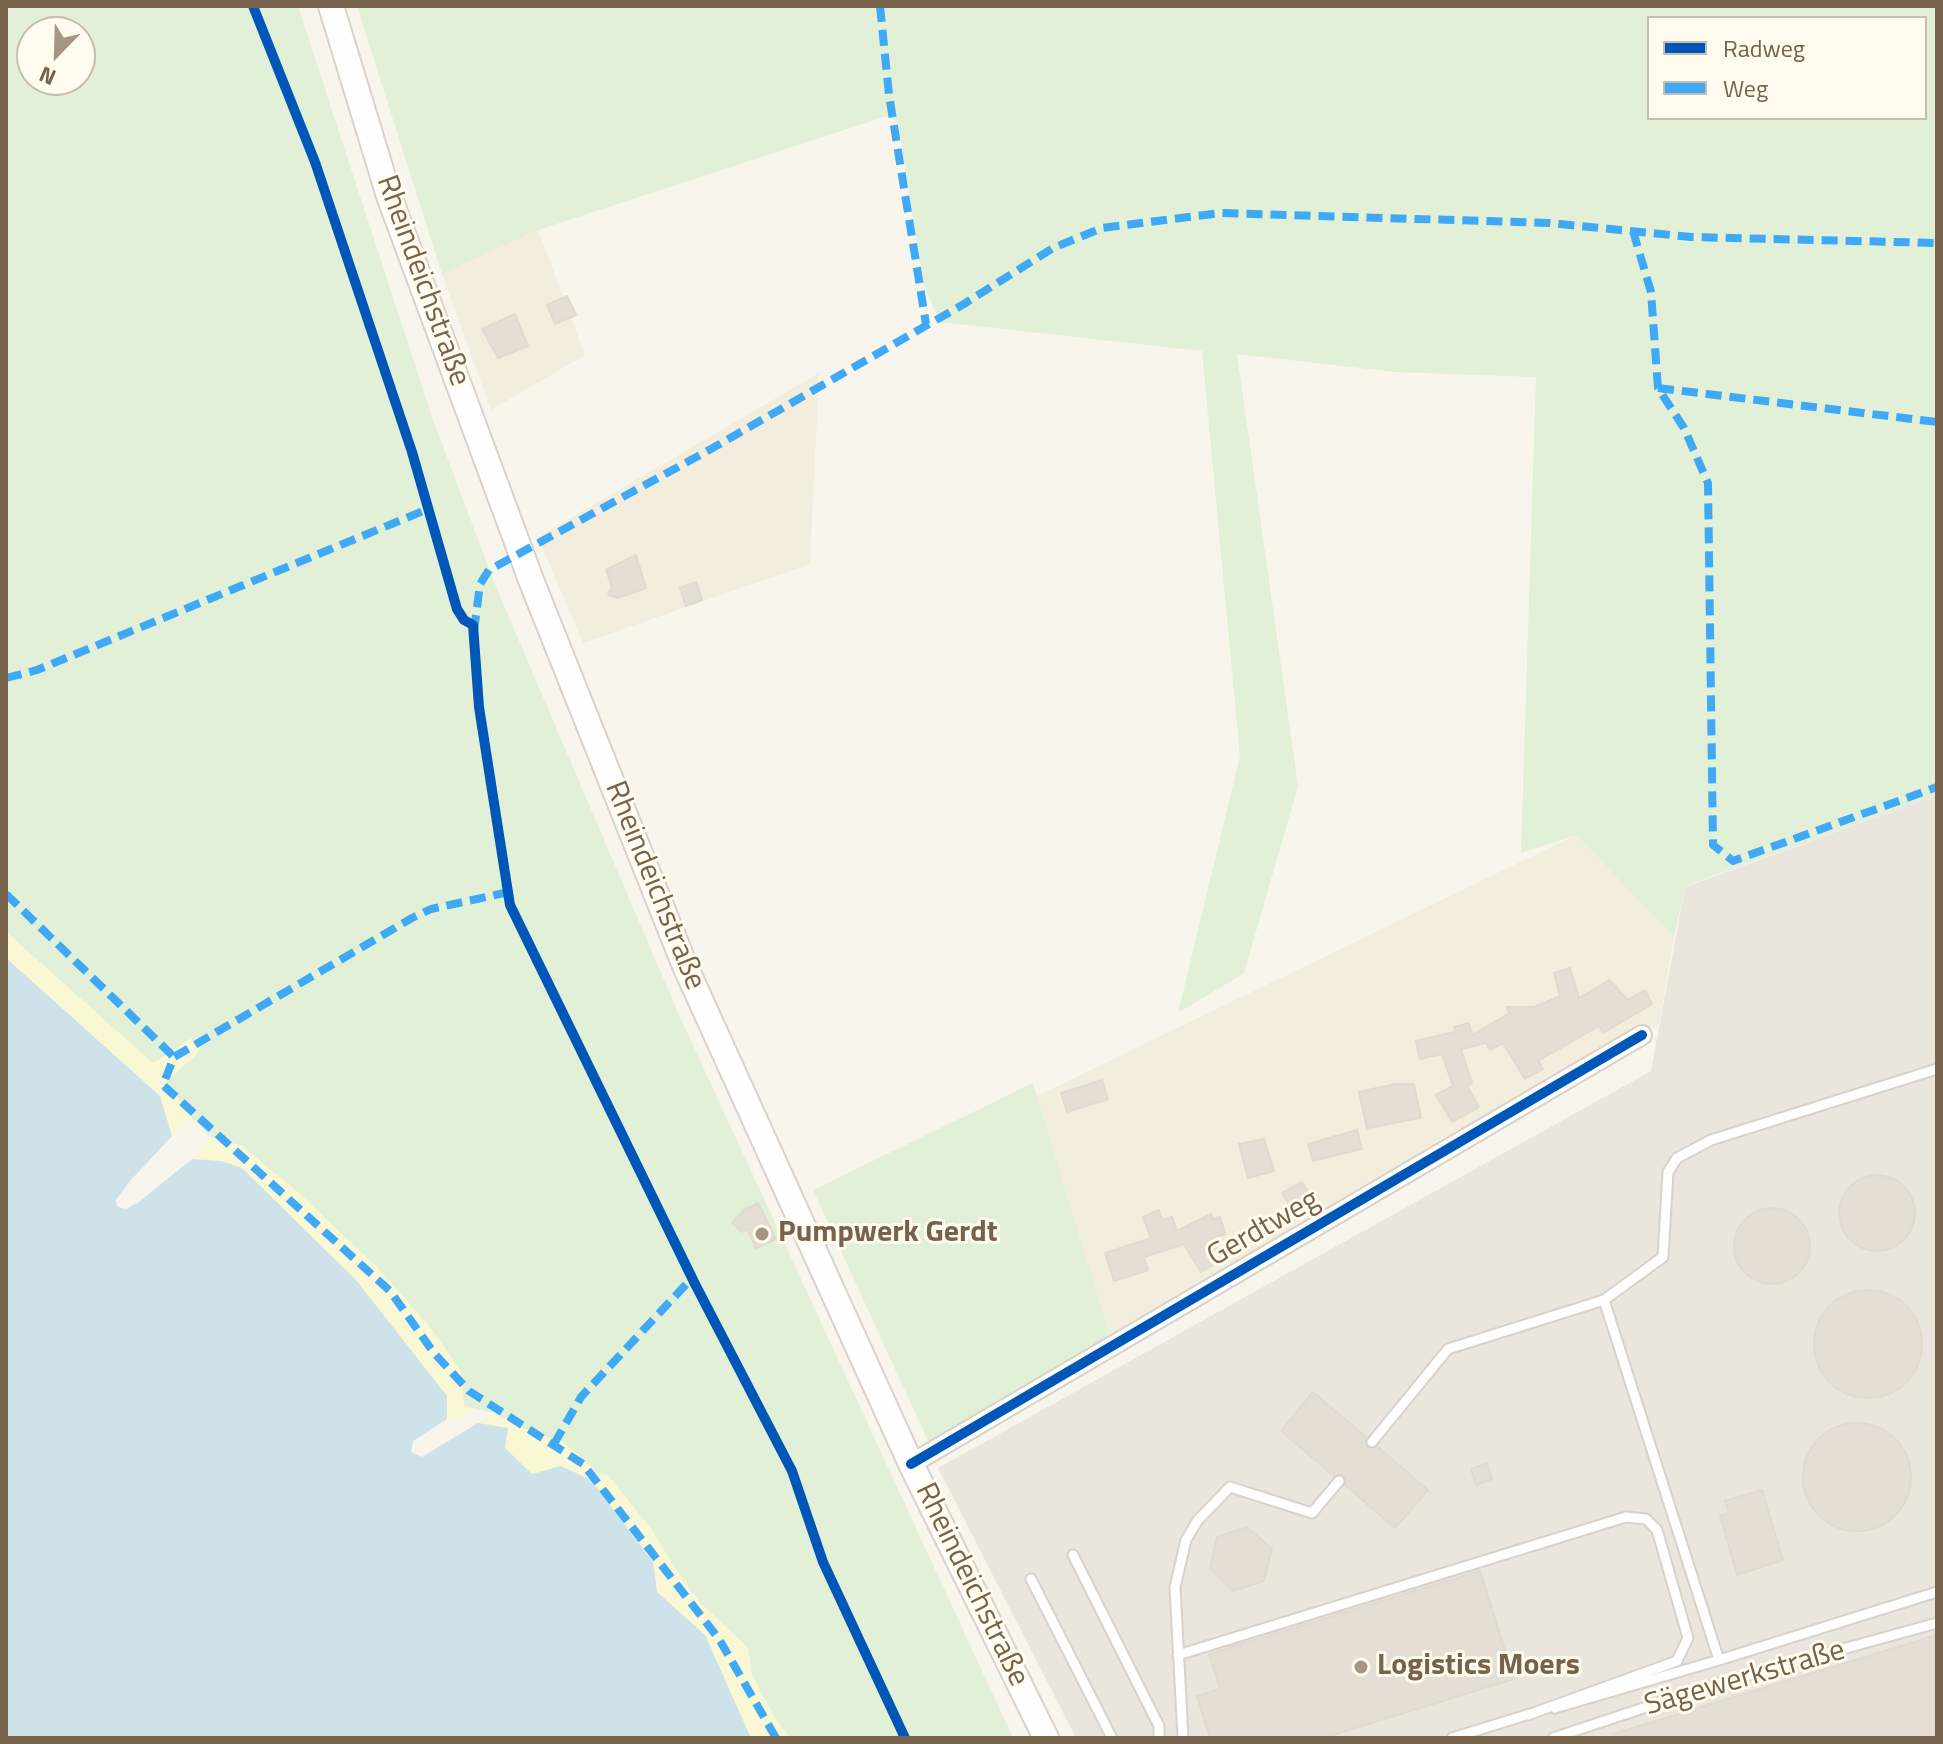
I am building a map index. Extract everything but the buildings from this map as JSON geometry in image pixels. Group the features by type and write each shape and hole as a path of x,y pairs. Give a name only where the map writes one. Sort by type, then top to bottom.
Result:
{"main road":[{"name":"Rheindeichstraße","path":"331,6 389,196 531,580 679,952 911,1464 1046,1738"}],"street":[{"name":"Gerdtweg","path":"911,1464 1642,1035"}],"lane":[{"path":"1372,1442 1448,1349 1604,1300 1663,1257 1668,1172 1677,1158 1711,1140 1937,1069"},
{"path":"1604,1300 1719,1660"},
{"path":"1183,1738 1175,1587 1179,1562 1198,1520 1230,1487 1312,1513 1339,1481"},
{"path":"1178,1655 1626,1517 1646,1519 1657,1530 1688,1638 1677,1661 1528,1715 1452,1738"},
{"path":"1073,1555 1159,1726 1159,1738"},
{"path":"1031,1579 1112,1738"},
{"path":"1528,1715 1589,1701 1937,1592"},
{"name":"Sägewerkstraße","path":"1553,1738 1716,1684 1937,1623"}],"shaded area":[{"path":"538,230 585,355 491,410 442,274"},
{"path":"819,373 810,564 583,643 538,537"},
{"path":"1937,795 1937,1738 1076,1738 938,1468 1651,1071 1685,887"},
{"path":"1576,835 1674,937 1659,1024 1364,1185 1110,1336 1037,1096"}],"green space":[{"path":"6,6 298,6 432,417 496,587 679,1015 1013,1738 790,1738 776,1720 752,1675 748,1648 700,1603 608,1476 599,1474 563,1442 526,1430 494,1413 464,1406 461,1371 429,1326 377,1267 242,1146 211,1137 192,1118 166,1081 196,1055 201,1045 190,1039 153,1064 6,932"},
{"path":"357,6 1937,6 1937,795 1685,886 1674,937 1576,835 1521,853 1536,377 1395,372 1237,354 1298,786 1244,973 1178,1013 1240,756 1202,351 940,322 923,284 898,122 887,116 538,230 442,274"},
{"path":"1033,1083 1110,1336 929,1443 813,1190"}],"sand":[{"path":"6,932 153,1063 191,1039 201,1046 196,1055 166,1081 192,1118 172,1136 160,1096 6,958"},
{"path":"211,1137 242,1146 298,1192 377,1267 429,1326 461,1371 464,1405 472,1408 455,1421 447,1419 447,1396 356,1281 242,1169 221,1161 192,1159"},
{"path":"494,1413 526,1430 563,1442 599,1474 608,1475 650,1527 691,1594 748,1648 752,1675 776,1720 790,1738 751,1738 705,1635 657,1592 591,1480 561,1466 532,1474 505,1448 508,1428 478,1423"}],"water":[{"path":"6,958 160,1096 172,1136 130,1181 115,1201 118,1207 126,1209 139,1202 192,1159 221,1161 242,1168 356,1280 447,1396 447,1419 413,1441 411,1452 422,1457 478,1423 508,1428 505,1448 532,1474 561,1466 591,1480 653,1562 657,1592 705,1635 751,1738 6,1738"}],"marked path":[{"path":"880,6 889,95 926,324"},
{"path":"474,631 480,584 489,570 711,449 964,304 1053,248 1102,228 1220,213 1550,223 1691,237 1937,243"},
{"path":"1633,231 1651,292 1658,388 1684,428 1708,483 1713,845 1733,861 1937,787"},
{"path":"1658,388 1937,422"},
{"path":"6,678 37,670 428,509"},
{"path":"509,892 431,909 412,918 174,1057 163,1085 390,1291 434,1353 469,1391 583,1464 719,1639 776,1738"},
{"path":"6,894 174,1057"},
{"path":"554,1444 581,1397 692,1278"}],"cycle path":[{"path":"253,6 315,162 412,452 457,609 464,620 473,625 479,707 510,905 695,1284 792,1471 823,1562 905,1738"},
{"path":"911,1464 1642,1035"}],"place":[{"name":"Pumpwerk Gerdt","path":"762,1234"},
{"name":"Logistics Moers","path":"1361,1667"}]}
